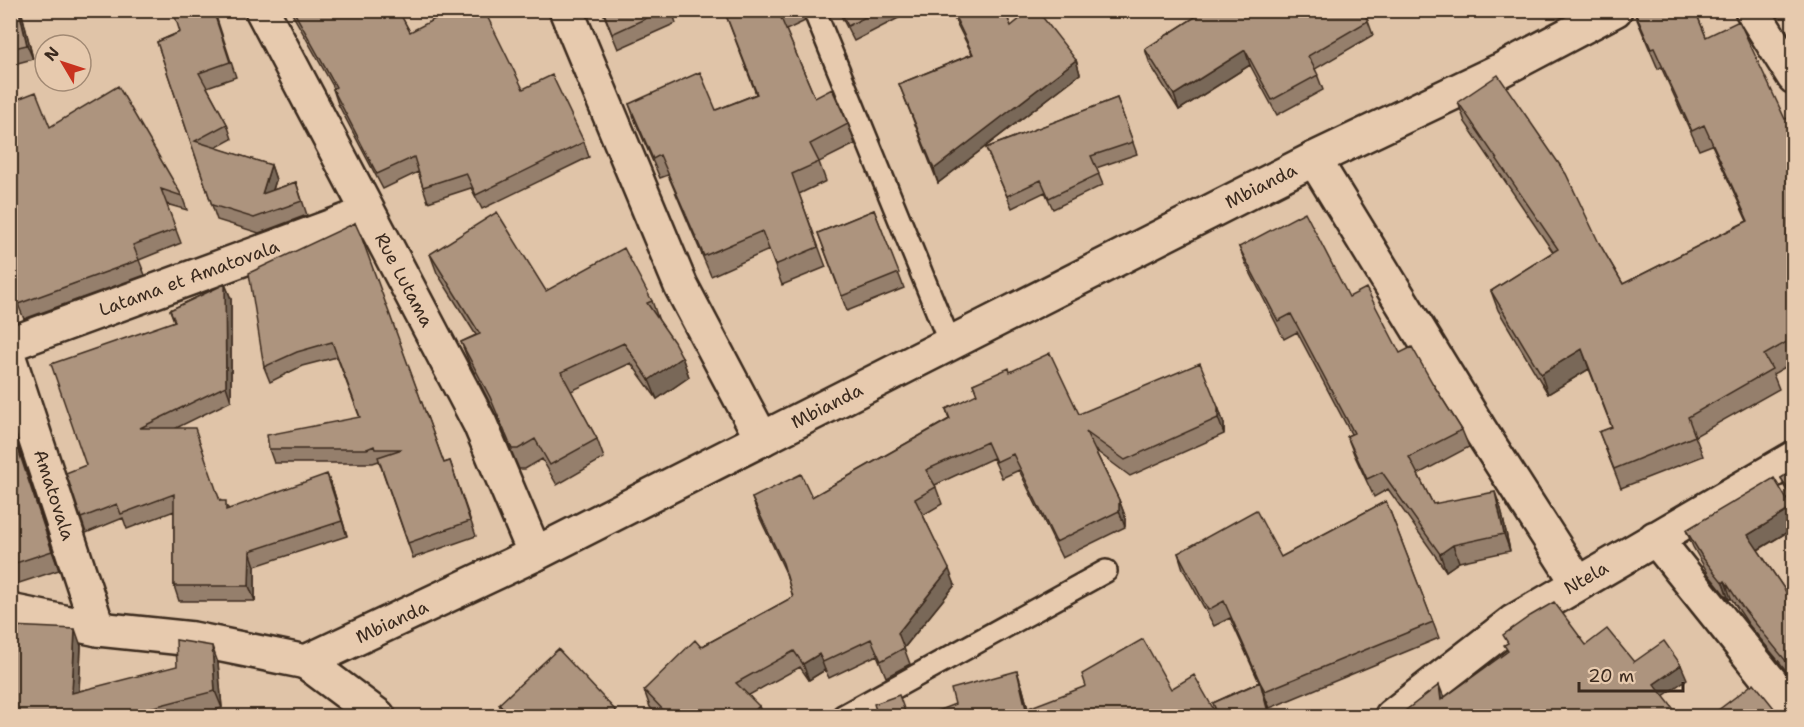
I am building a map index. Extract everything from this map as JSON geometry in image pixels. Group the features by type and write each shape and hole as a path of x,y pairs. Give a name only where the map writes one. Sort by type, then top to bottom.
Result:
{"street":[{"name":"Rue Lutama","path":"262,10 480,424 535,554"},
{"path":"566,10 681,286 762,439"},
{"name":"Mbianda","path":"306,662 535,554 1314,159 1499,71 1615,10"},
{"path":"1752,10 1794,77"},
{"path":"1314,159 1480,430 1578,583"},
{"name":"Latama et Amatovala","path":"10,344 368,213"},
{"name":"Amatovala","path":"10,361 98,629"},
{"name":"Ntela","path":"1392,717 1513,622 1794,458"},
{"path":"1655,538 1794,711"},
{"path":"10,611 98,629 193,639 306,662 378,717"}],"lane":[{"path":"814,10 950,343"},
{"path":"843,717 1106,571"}],"building":[{"path":"10,10 19,10 27,45 10,49"},
{"path":"173,10 213,10 230,62 199,73 227,124 195,141 271,165 262,194 296,182 302,201 254,218 212,205 157,42 180,32"},
{"path":"293,10 398,10 410,32 452,10 484,10 523,89 552,75 584,142 476,195 466,173 423,187 414,157 377,174 333,89 336,87"},
{"path":"603,10 664,10 612,34"},
{"path":"724,10 779,10 815,98 832,89 848,124 810,144 819,162 792,174 818,247 775,265 762,231 704,256 660,155 653,159 629,104 700,72 716,110 757,94"},
{"path":"840,10 879,10 848,26"},
{"path":"952,10 1004,10 1011,26 1031,10 1037,10 1076,60 934,169 899,84 973,54"},
{"path":"1206,10 1362,10 1368,21 1308,56 1318,75 1272,100 1245,50 1174,95 1145,49"},
{"path":"1634,10 1695,10 1706,37 1739,21 1785,119 1788,118 1794,129 1794,330 1789,333 1792,339 1764,355 1772,369 1688,417 1695,436 1614,469 1599,432 1612,427 1582,349 1541,374 1491,291 1558,249 1458,102 1498,75 1566,174 1599,243 1623,284 1748,221 1704,125 1692,131"},
{"path":"118,86 182,196 161,189 176,229 133,245 139,260 18,304 10,284 10,102 36,93 50,127"},
{"path":"1117,98 1133,142 1091,156 1099,174 1049,198 1041,180 1007,196 986,148"},
{"path":"874,210 899,273 842,296 818,233"},
{"path":"497,212 546,291 624,248 652,301 647,303 682,357 649,380 624,343 561,372 597,439 550,465 535,439 518,449 512,449 490,397 461,342 480,334 430,254"},
{"path":"1305,212 1349,297 1366,288 1400,353 1412,347 1462,430 1409,457 1433,504 1495,492 1504,534 1453,545 1440,554 1382,472 1367,479 1347,436 1354,433 1291,314 1278,321 1239,247"},
{"path":"355,223 444,463 450,461 470,521 408,543 378,457 402,449 375,449 374,446 367,449 269,449 267,435 360,417 332,342 297,352 264,367 249,273"},
{"path":"225,284 226,386 140,428 195,428 220,501 226,501 226,510 327,474 342,521 250,551 249,586 174,586 174,494 121,514 117,504 81,518 66,473 86,465 51,364 175,321 170,310"},
{"path":"1050,353 1079,414 1200,363 1218,407 1218,418 1125,460 1086,432 1119,500 1119,511 1056,542 1013,454 996,462 987,442 926,470 936,487 915,499 949,569 898,633 904,648 881,661 871,639 823,662 819,654 803,664 794,651 736,683 759,706 749,717 670,717 644,690 695,640 701,647 793,597 783,563 752,498 801,474 812,497 950,419 946,409 977,394 973,384 1009,368 1010,372"},
{"path":"10,425 52,551 10,565"},
{"path":"1794,470 1794,499 1781,478"},
{"path":"1774,478 1792,508 1748,535 1791,599 1794,598 1794,671 1743,608 1725,581 1723,583 1703,558 1686,530"},
{"path":"1386,501 1433,622 1265,691 1224,601 1208,610 1178,553 1256,510 1281,557"},
{"path":"1554,602 1586,645 1607,629 1634,662 1664,641 1681,665 1654,684 1680,717 1397,717 1439,685 1441,700 1508,651 1504,645 1508,643 1503,635"},
{"path":"10,626 75,629 72,693 177,666 176,640 212,646 215,691 115,717 10,717"},
{"path":"1143,639 1171,689 1194,675 1218,717 922,717 955,704 951,689 1017,671 1026,709 1086,686 1082,674"},
{"path":"558,649 616,711 610,717 511,717 499,704"},
{"path":"1260,682 1268,712 1259,717 1219,717 1213,703"},
{"path":"1754,683 1774,708 1781,713 1777,717 1709,717"},
{"path":"899,695 907,717 878,717 874,704"},
{"path":"339,711 344,717 334,717"}]}
